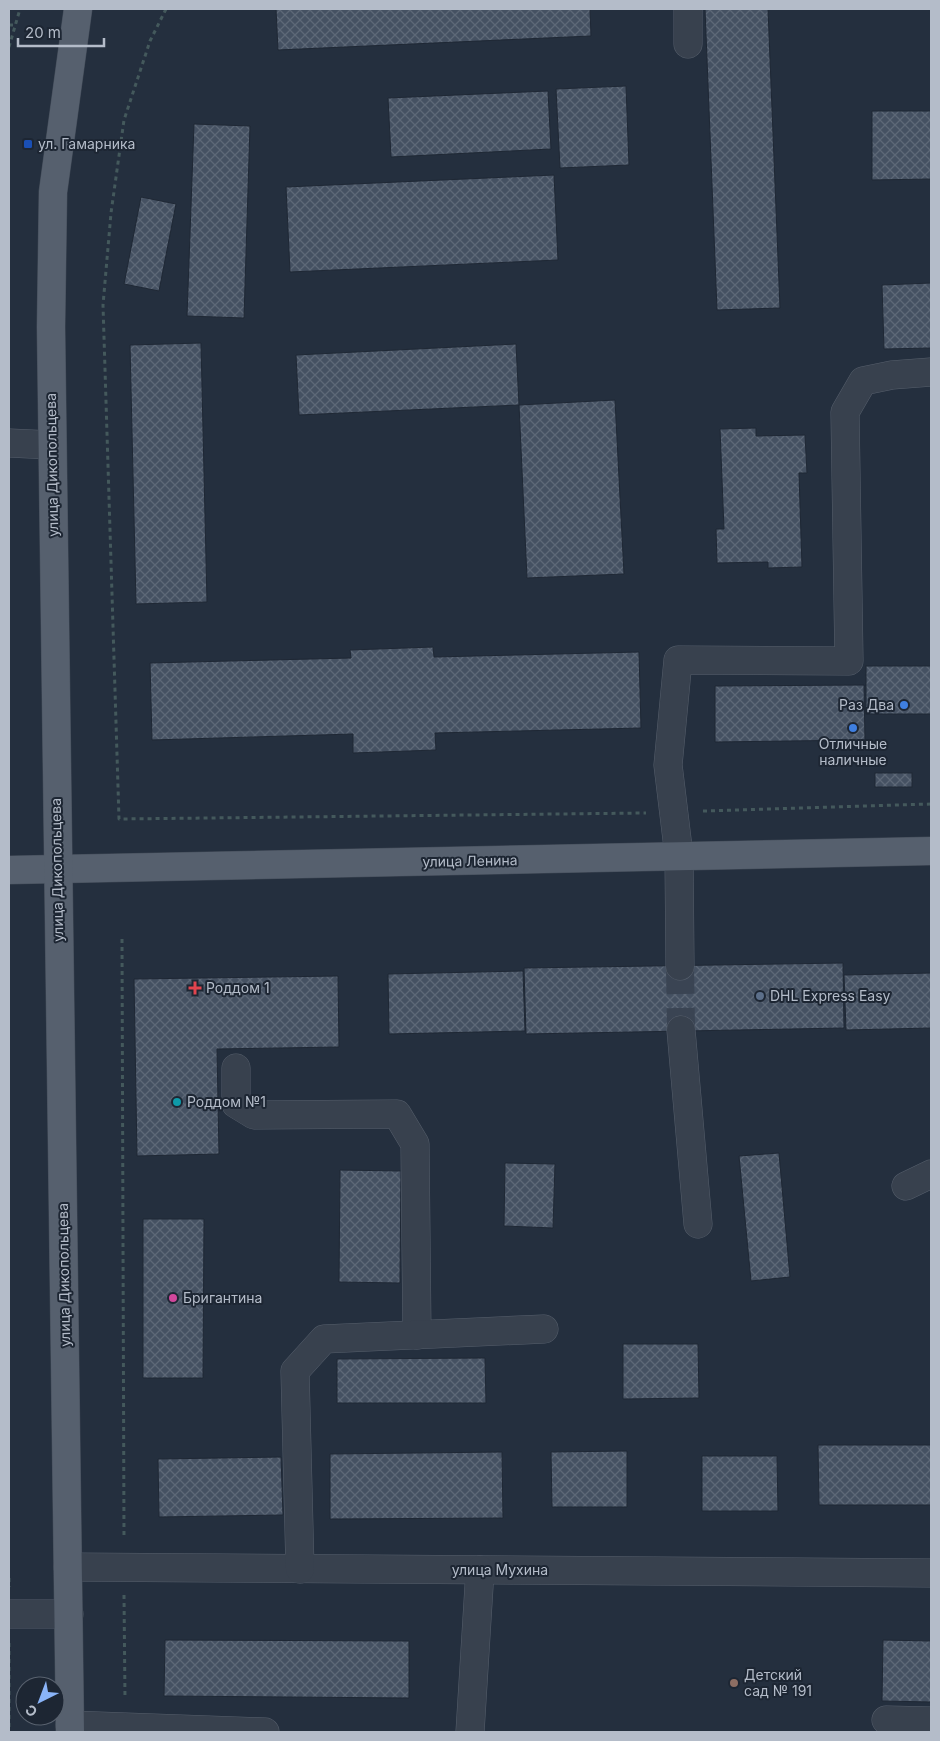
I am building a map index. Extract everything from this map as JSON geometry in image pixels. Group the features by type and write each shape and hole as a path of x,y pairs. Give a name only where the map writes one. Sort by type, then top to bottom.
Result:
{"main road":[{"name":"улица Дикопольцева","path":"70,1728 52,445 53,192 78,9"},
{"name":"улица Ленина","path":"9,870 931,851"}],"street":[{"path":"688,9 688,44"},
{"path":"680,966 679,856 668,766 678,660 849,661 845,412 863,381 892,375 931,372"},
{"path":"9,443 52,445"},
{"path":"681,1030 698,1224"},
{"path":"236,1068 236,1104 254,1115 397,1114 416,1144 417,1335"},
{"path":"906,1186 931,1174"},
{"path":"300,1568 295,1371 324,1339 544,1329"},
{"name":"улица Мухина","path":"68,1567 931,1573"},
{"path":"470,1732 480,1570"},
{"path":"9,1614 69,1614"},
{"path":"886,1720 931,1721"},
{"path":"70,1728 125,1727 265,1732"}],"path":[{"path":"9,47 20,9"},
{"path":"166,9 150,41 124,120 111,213 103,305 119,819 674,812 931,804"},
{"path":"9,25 15,25"},
{"path":"122,939 125,1727"},
{"path":"9,1578 9,1732"}],"building":[{"path":"276,9 590,9 591,36 278,50"},
{"path":"705,9 768,9 780,308 717,310"},
{"path":"626,86 629,165 560,168 556,89"},
{"path":"548,91 551,149 391,157 388,98"},
{"path":"872,111 931,111 931,179 872,180"},
{"path":"194,124 250,126 244,318 187,316"},
{"path":"554,175 558,260 290,272 286,187"},
{"path":"141,197 176,204 159,291 124,284"},
{"path":"931,283 931,348 884,349 882,285"},
{"path":"201,343 207,602 136,604 130,345"},
{"path":"516,344 519,405 299,415 296,355"},
{"path":"615,400 624,574 527,578 519,405"},
{"path":"756,428 756,436 805,435 807,473 799,473 802,567 768,568 768,562 717,563 716,529 724,529 720,429"},
{"path":"433,647 434,657 639,652 641,728 435,733 436,750 353,753 353,734 152,740 150,663 351,658 350,650"},
{"path":"866,666 931,666 931,714 866,714"},
{"path":"864,685 865,740 715,742 715,686"},
{"path":"875,773 912,773 912,787 875,787"},
{"path":"843,963 844,1028 526,1034 524,968"},
{"path":"523,971 525,1031 389,1034 388,974"},
{"path":"931,973 931,1028 846,1030 844,975"},
{"name":"Роддом №1","path":"338,976 339,1047 217,1049 219,1154 137,1156 134,979"},
{"path":"779,1153 790,1277 751,1281 739,1156"},
{"path":"505,1163 555,1164 553,1228 504,1226"},
{"path":"340,1170 401,1171 400,1283 339,1282"},
{"name":"Бригантина","path":"143,1219 204,1219 203,1378 143,1378"},
{"path":"623,1344 698,1344 699,1398 623,1399"},
{"path":"485,1358 486,1403 337,1403 337,1359"},
{"path":"818,1445 931,1445 931,1505 819,1505"},
{"path":"627,1451 627,1507 552,1507 551,1452"},
{"path":"502,1452 503,1518 330,1519 330,1454"},
{"path":"702,1456 777,1456 778,1511 702,1511"},
{"path":"281,1457 283,1515 159,1517 158,1459"},
{"path":"165,1640 409,1641 409,1698 164,1696"},
{"path":"883,1640 931,1641 931,1702 882,1701"}],"tunnel":[{"path":"680,966 681,1030"}],"place":[{"name":"ул. Гамарника","path":"28,144"},
{"name":"Раз Два","path":"904,705"},
{"name":"Отличные наличные","path":"853,728"},
{"name":"Роддом 1","path":"195,988"},
{"name":"DHL Express Easy","path":"760,996"},
{"name":"Роддом №1","path":"177,1102"},
{"name":"Бригантина","path":"173,1298"},
{"name":"Детский сад № 191","path":"734,1683"}]}
